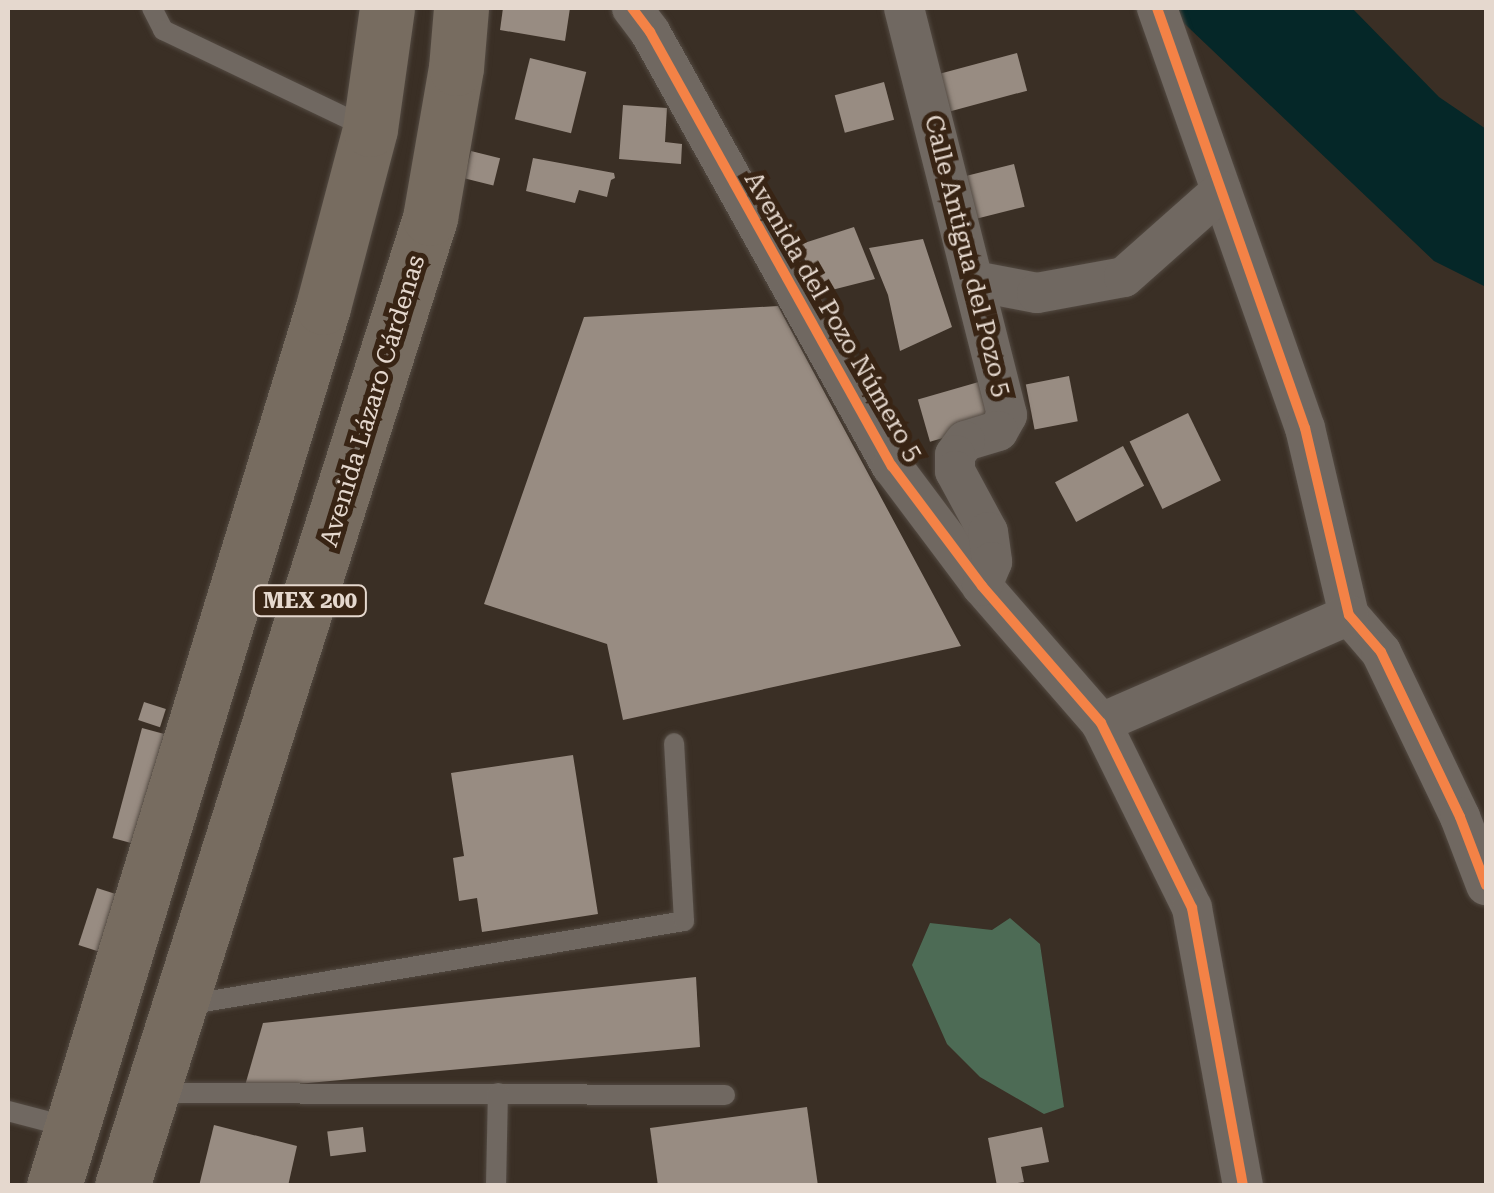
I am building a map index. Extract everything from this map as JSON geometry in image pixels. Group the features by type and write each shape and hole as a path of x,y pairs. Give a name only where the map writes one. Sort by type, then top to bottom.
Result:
{"main road":[{"name":"MEX 200","path":"54,1186 323,306 370,128 388,8"},
{"name":"Avenida Lázaro Cárdenas","path":"122,1186 430,218 456,68 461,8"}],"street":[{"name":"Avenida del Pozo Número 5","path":"632,8 650,32 892,466 982,586 1101,723 1192,908 1243,1186"},
{"name":"Calle Antigua del Pozo 5","path":"904,8 1007,415 998,431 965,441 955,455 955,471 988,532 992,562 982,586"},
{"path":"1157,8 1305,428 1349,614 1381,652 1460,816 1486,885"},
{"path":"974,281 1037,293 1124,277 1221,191"},
{"path":"1101,723 1349,614"}],"lane":[{"path":"152,8 163,30 370,128"},
{"path":"179,1006 684,922 674,743"},
{"path":"151,1093 725,1094"},
{"path":"496,1186 498,1093"},
{"path":"8,1110 71,1128"}],"green space":[{"path":"1010,918 1040,944 1064,1107 1044,1114 980,1077 947,1044 912,965 930,923 992,930"}],"water":[{"path":"1168,8 1352,8 1439,97 1486,129 1486,287 1434,261"}],"building":[{"path":"503,8 570,8 565,41 500,30"},
{"path":"1017,53 1027,91 950,111 940,74"},
{"path":"530,58 586,72 571,133 515,119"},
{"path":"884,82 894,120 845,133 835,95"},
{"path":"623,105 667,108 665,142 682,144 681,164 619,159"},
{"path":"471,151 500,158 493,185 464,178"},
{"path":"533,158 614,173 615,178 607,197 579,190 575,203 526,191"},
{"path":"1014,164 1025,207 966,221 956,179"},
{"path":"854,227 875,279 820,293 798,245"},
{"path":"923,239 952,327 900,351 888,295 869,248"},
{"path":"778,306 961,646 623,720 607,644 484,604 584,317"},
{"path":"1069,376 1078,421 1035,430 1026,384"},
{"path":"989,379 1001,421 930,442 918,399"},
{"path":"1188,413 1221,480 1162,509 1130,441"},
{"path":"1123,446 1144,486 1076,522 1055,482"},
{"path":"144,702 166,709 160,727 138,720"},
{"path":"142,728 165,734 136,844 112,838"},
{"path":"573,755 598,914 482,932 477,898 459,901 453,858 464,856 451,773"},
{"path":"97,888 118,895 99,952 78,945"},
{"path":"696,977 700,1047 244,1089 263,1023"},
{"path":"807,1107 818,1186 658,1186 650,1128"},
{"path":"214,1125 297,1146 288,1186 199,1186"},
{"path":"363,1127 366,1152 330,1156 327,1131"},
{"path":"1042,1127 1049,1162 1021,1167 1024,1182 997,1186 988,1138"}],"cycle path":[{"path":"632,8 650,32 892,466 982,586 1101,723 1192,908 1243,1186"},
{"path":"1157,8 1305,428 1349,615 1381,652 1460,817 1486,885"}]}
